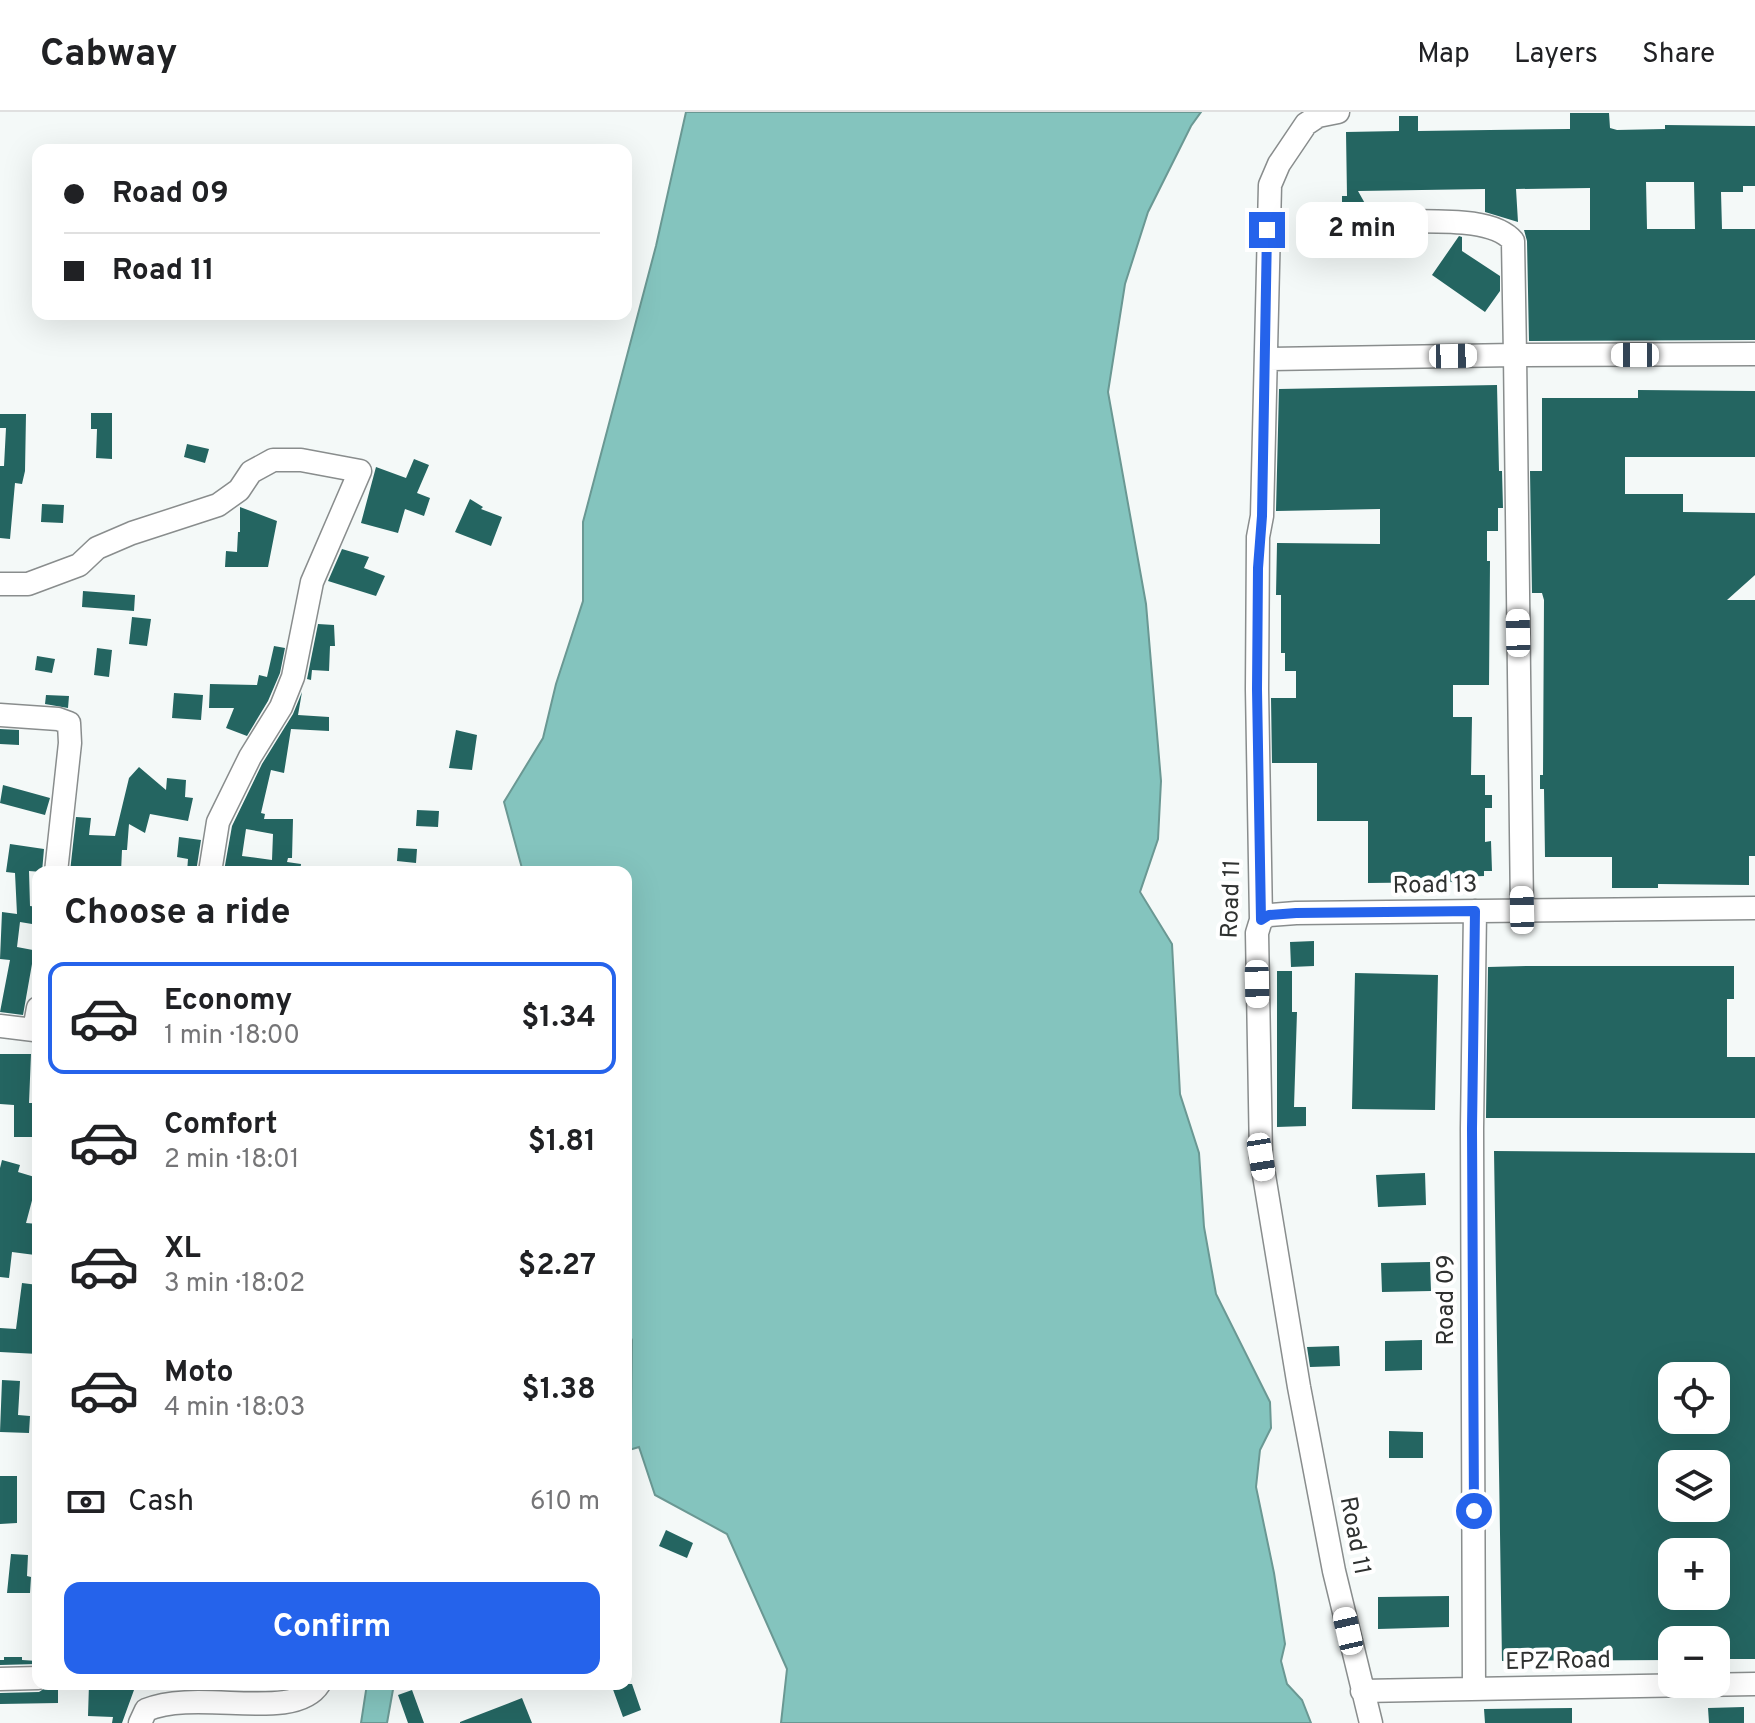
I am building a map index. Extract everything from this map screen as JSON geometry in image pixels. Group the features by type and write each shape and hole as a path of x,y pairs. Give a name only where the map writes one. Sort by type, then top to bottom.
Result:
{"street":[{"name":"Road 11","path":"1338,112 1318,116 1306,124 1279,164 1270,185 1258,568 1261,920 1257,933 1261,1157 1331,1556 1371,1723"},
{"path":"1404,221 1474,223 1507,233 1513,241 1522,910"},
{"path":"1266,359 1755,354"},
{"path":"0,584 28,584 79,565 97,548 120,538 218,505 239,490 251,472 273,460 301,460 360,471 312,582 296,664 285,697 250,757 218,822 211,866"},
{"path":"0,715 58,719 69,723 70,743 57,866"},
{"name":"Road 13","path":"1261,920 1269,915 1296,913 1755,908"},
{"name":"Road 09","path":"1474,1689 1472,1129 1475,911"},
{"path":"0,1026 32,1030"},
{"path":"0,1679 32,1678"},
{"name":"EPZ Road","path":"1362,1691 1755,1684"},
{"path":"140,1723 146,1710 155,1706 285,1722 306,1710 316,1690"}],"water":[{"path":"686,112 1201,112 1148,212 1125,284 1108,392 1146,604 1161,781 1158,839 1140,892 1172,944 1180,1094 1199,1153 1204,1227 1216,1294 1270,1402 1271,1428 1260,1450 1256,1487 1285,1644 1281,1661 1287,1684 1302,1700 1311,1723 781,1723 787,1669 727,1534 655,1495 639,1447 632,1449 632,866 521,866 504,802 543,738 556,684 583,601 583,522 656,246"},
{"path":"366,1690 393,1690 387,1723 361,1723"}],"building":[{"path":"1570,113 1609,113 1610,128 1617,130 1665,129 1665,125 1755,126 1755,186 1743,186 1743,192 1721,192 1722,229 1755,229 1755,340 1529,341 1527,241 1524,230 1590,230 1590,188 1516,189 1518,222 1485,212 1485,189 1358,191 1377,225 1354,238 1342,216 1342,196 1347,196 1346,132 1399,131 1399,116 1418,116 1418,131 1570,129","holes":["1646,182 1694,182 1695,229 1647,229"]},
{"path":"1310,208 1338,224 1328,241 1300,224"},
{"path":"1459,236 1462,237 1462,251 1500,276 1500,291 1485,312 1432,275"},
{"path":"1497,385 1503,508 1498,508 1498,531 1487,531 1487,561 1490,561 1489,685 1453,685 1453,717 1472,717 1471,775 1485,775 1485,795 1492,795 1492,808 1485,808 1485,842 1491,841 1492,871 1484,871 1484,876 1457,877 1457,882 1368,883 1368,821 1317,821 1317,763 1272,763 1271,698 1296,698 1296,671 1285,671 1285,653 1281,653 1281,595 1276,595 1277,543 1380,544 1380,509 1276,511 1279,389"},
{"path":"1638,390 1755,391 1755,457 1625,457 1625,494 1683,494 1683,512 1755,513 1755,575 1727,600 1755,600 1755,856 1749,856 1749,885 1658,884 1658,888 1612,888 1612,857 1545,857 1544,789 1540,789 1540,775 1543,775 1544,600 1542,593 1532,593 1530,471 1542,471 1542,398 1638,398"},
{"path":"91,413 112,413 112,459 96,458 97,429 91,429"},
{"path":"0,414 26,414 25,471 22,484 15,483 10,539 0,538 0,466 4,466 6,428 0,428"},
{"path":"187,444 209,449 205,463 184,457"},
{"path":"414,459 429,465 417,493 430,498 424,516 405,509 398,533 361,523 376,467 406,478"},
{"path":"470,499 483,507 481,509 502,517 491,546 455,532"},
{"path":"42,504 64,505 63,523 41,522"},
{"path":"240,507 277,521 268,567 225,567 226,551 237,552"},
{"path":"342,549 369,557 364,568 385,576 376,596 328,581"},
{"path":"83,591 135,595 134,611 82,607"},
{"path":"132,617 151,619 147,646 129,644"},
{"path":"318,624 334,625 335,646 330,646 329,671 312,670 311,680 307,679"},
{"path":"274,646 285,648 280,673 268,701 247,736 226,728 234,708 209,708 210,684 257,685 259,675 267,677"},
{"path":"97,648 112,650 109,677 94,675"},
{"path":"37,656 55,659 52,673 35,670"},
{"path":"302,692 298,715 329,717 329,731 291,729 284,773 271,770 261,813 265,814 264,819 293,819 292,858 288,858 287,862 301,866 225,866 232,826 262,764 293,714","holes":["246,829 273,834 272,860 242,856"]},
{"path":"174,693 203,695 201,720 172,718"},
{"path":"46,695 69,696 68,708 45,704"},
{"path":"0,729 19,730 19,745 0,744"},
{"path":"456,730 477,735 472,770 449,768"},
{"path":"139,767 166,790 167,778 186,780 185,797 193,798 188,821 150,814 145,833 129,824 127,850 122,850 121,866 71,866 76,817 91,818 89,835 115,836 129,778"},
{"path":"3,785 50,798 45,815 0,803"},
{"path":"417,810 439,811 438,827 416,826"},
{"path":"179,837 201,840 197,866 187,866 188,859 177,857"},
{"path":"10,844 44,849 43,866 32,866 32,871 29,871 32,924 20,922 17,947 32,950 23,1015 0,1012 10,960 0,959 2,912 17,914 15,873 6,872"},
{"path":"398,848 417,849 416,863 397,861"},
{"path":"1314,941 1314,966 1291,967 1290,942"},
{"path":"1734,966 1734,999 1727,999 1727,1057 1755,1057 1755,1118 1486,1118 1488,967"},
{"path":"1277,971 1292,971 1292,1012 1297,1012 1294,1107 1306,1107 1306,1126 1277,1127"},
{"path":"1355,973 1438,975 1435,1110 1352,1109"},
{"path":"0,1054 31,1054 29,1103 32,1103 32,1137 14,1137 14,1105 0,1104"},
{"path":"1494,1151 1755,1153 1755,1659 1730,1659 1730,1626 1658,1626 1658,1660 1502,1661"},
{"path":"2,1160 20,1165 18,1172 32,1176 32,1200 26,1223 32,1224 32,1255 12,1252 9,1278 0,1277"},
{"path":"1425,1173 1426,1205 1378,1207 1376,1175"},
{"path":"1430,1262 1431,1291 1382,1292 1381,1263"},
{"path":"22,1283 32,1284 32,1354 0,1352 0,1328 16,1329"},
{"path":"1422,1340 1422,1370 1385,1371 1385,1341"},
{"path":"1339,1346 1340,1366 1310,1367 1307,1347"},
{"path":"2,1380 20,1381 18,1415 30,1416 29,1433 0,1432"},
{"path":"1389,1431 1423,1432 1423,1458 1389,1458"},
{"path":"0,1476 17,1476 17,1523 0,1524"},
{"path":"666,1530 693,1543 687,1558 659,1546"},
{"path":"11,1554 28,1555 30,1593 7,1593"},
{"path":"1449,1596 1449,1627 1378,1629 1378,1597"},
{"path":"4,1657 22,1657 22,1660 32,1661 32,1664 0,1665 0,1660"},
{"path":"632,1684 641,1710 623,1717 613,1690 632,1690"},
{"path":"58,1690 58,1703 0,1704 0,1693"},
{"path":"89,1690 134,1690 122,1723 112,1723 113,1717 88,1716"},
{"path":"412,1690 424,1723 408,1723 398,1695"},
{"path":"522,1698 532,1723 460,1723 460,1722"},
{"path":"1744,1707 1744,1723 1709,1723 1708,1708"},
{"path":"1572,1708 1572,1723 1485,1723 1484,1709"}],"route":[{"path":"1267,230 1262,516 1258,537 1261,920 1269,915 1296,913 1475,911 1472,1129 1474,1511"}]}
